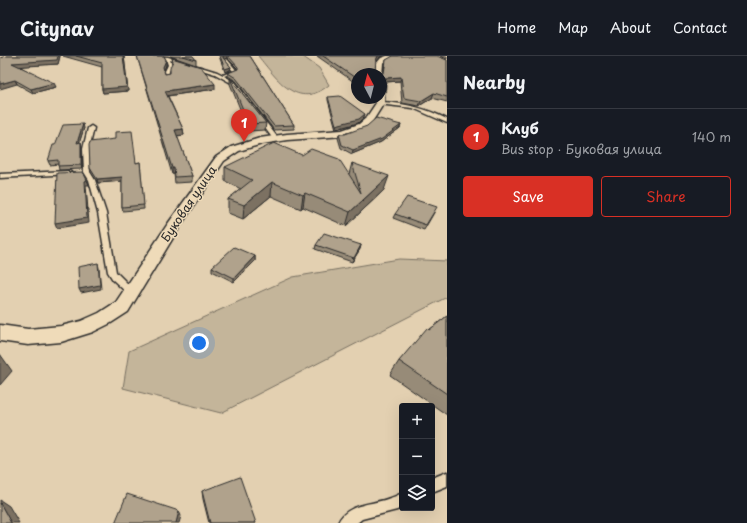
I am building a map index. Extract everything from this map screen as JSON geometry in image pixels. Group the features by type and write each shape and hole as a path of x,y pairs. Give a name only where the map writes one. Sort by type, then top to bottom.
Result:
{"street":[{"path":"378,68 379,62 394,56"},
{"name":"Буковая улица","path":"0,333 28,337 61,334 86,328 105,318 122,306 132,293 172,228 220,159 235,149 275,138 333,135 353,131 369,120 379,104"}],"lane":[{"path":"159,56 223,76 234,83 243,93 275,138"},
{"path":"167,58 170,65 166,71 167,77"},
{"path":"223,76 235,71 226,60"},
{"path":"387,103 418,107 447,121"},
{"path":"91,128 86,149 86,172 92,180 102,214 112,272 116,278 132,293"},
{"path":"0,176 86,172"},
{"path":"435,484 447,478"},
{"path":"345,523 358,513 392,505 399,502"}],"shaded area":[{"path":"258,56 302,56 319,68 329,85 318,92 307,95 297,93 280,82"},
{"path":"399,259 447,261 447,297 221,413 123,388 129,351 293,277"}],"building":[{"path":"6,56 58,56 57,60 12,63 54,83 31,89 15,80 0,84 0,58"},
{"path":"76,56 123,56 127,87 102,89 102,63"},
{"path":"137,56 164,56 166,60 163,67 165,74 170,73 170,67 173,61 172,58 201,67 215,84 165,91 183,129 175,130 192,176 175,177 174,168 172,168"},
{"path":"183,56 193,56 196,60"},
{"path":"220,56 223,56 231,67 225,69"},
{"path":"228,56 250,56 294,125 274,126 236,78 228,73 238,69 238,67"},
{"path":"323,56 378,56 375,68 351,68 351,75"},
{"path":"393,56 437,56 447,60 447,97 434,93 421,101 404,98 401,77 387,78 387,68 385,68 386,60"},
{"path":"230,78 266,123 249,124"},
{"path":"340,96 365,114 359,119 336,125 328,97"},
{"path":"376,118 401,125 382,139 353,150 342,145 339,134 345,134 367,126"},
{"path":"83,124 77,143 81,142 81,165 58,166 58,160 48,161 53,145 55,145 63,125"},
{"path":"132,131 136,163 140,162 144,205 122,207 122,177 97,179 90,168 89,145 90,142 115,139 115,132"},
{"path":"274,143 302,155 311,149 339,159 361,193 352,163 389,176 350,212 305,193 303,195 272,182 244,205 228,199 252,180 225,167"},
{"path":"83,172 87,180 85,181 87,218 55,223 57,173"},
{"path":"407,197 437,207 426,225 395,214"},
{"path":"324,233 361,245 354,258 316,245"},
{"path":"234,247 255,256 234,278 212,267"},
{"path":"98,263 100,285 79,289 78,267"},
{"path":"447,316 447,394 399,361 427,328 429,330"},
{"path":"240,477 256,523 210,523 202,491"},
{"path":"127,494 179,511 176,523 115,523"},
{"path":"0,503 11,523 0,523"}],"place":[{"name":"Клуб","path":"244,142"}]}
